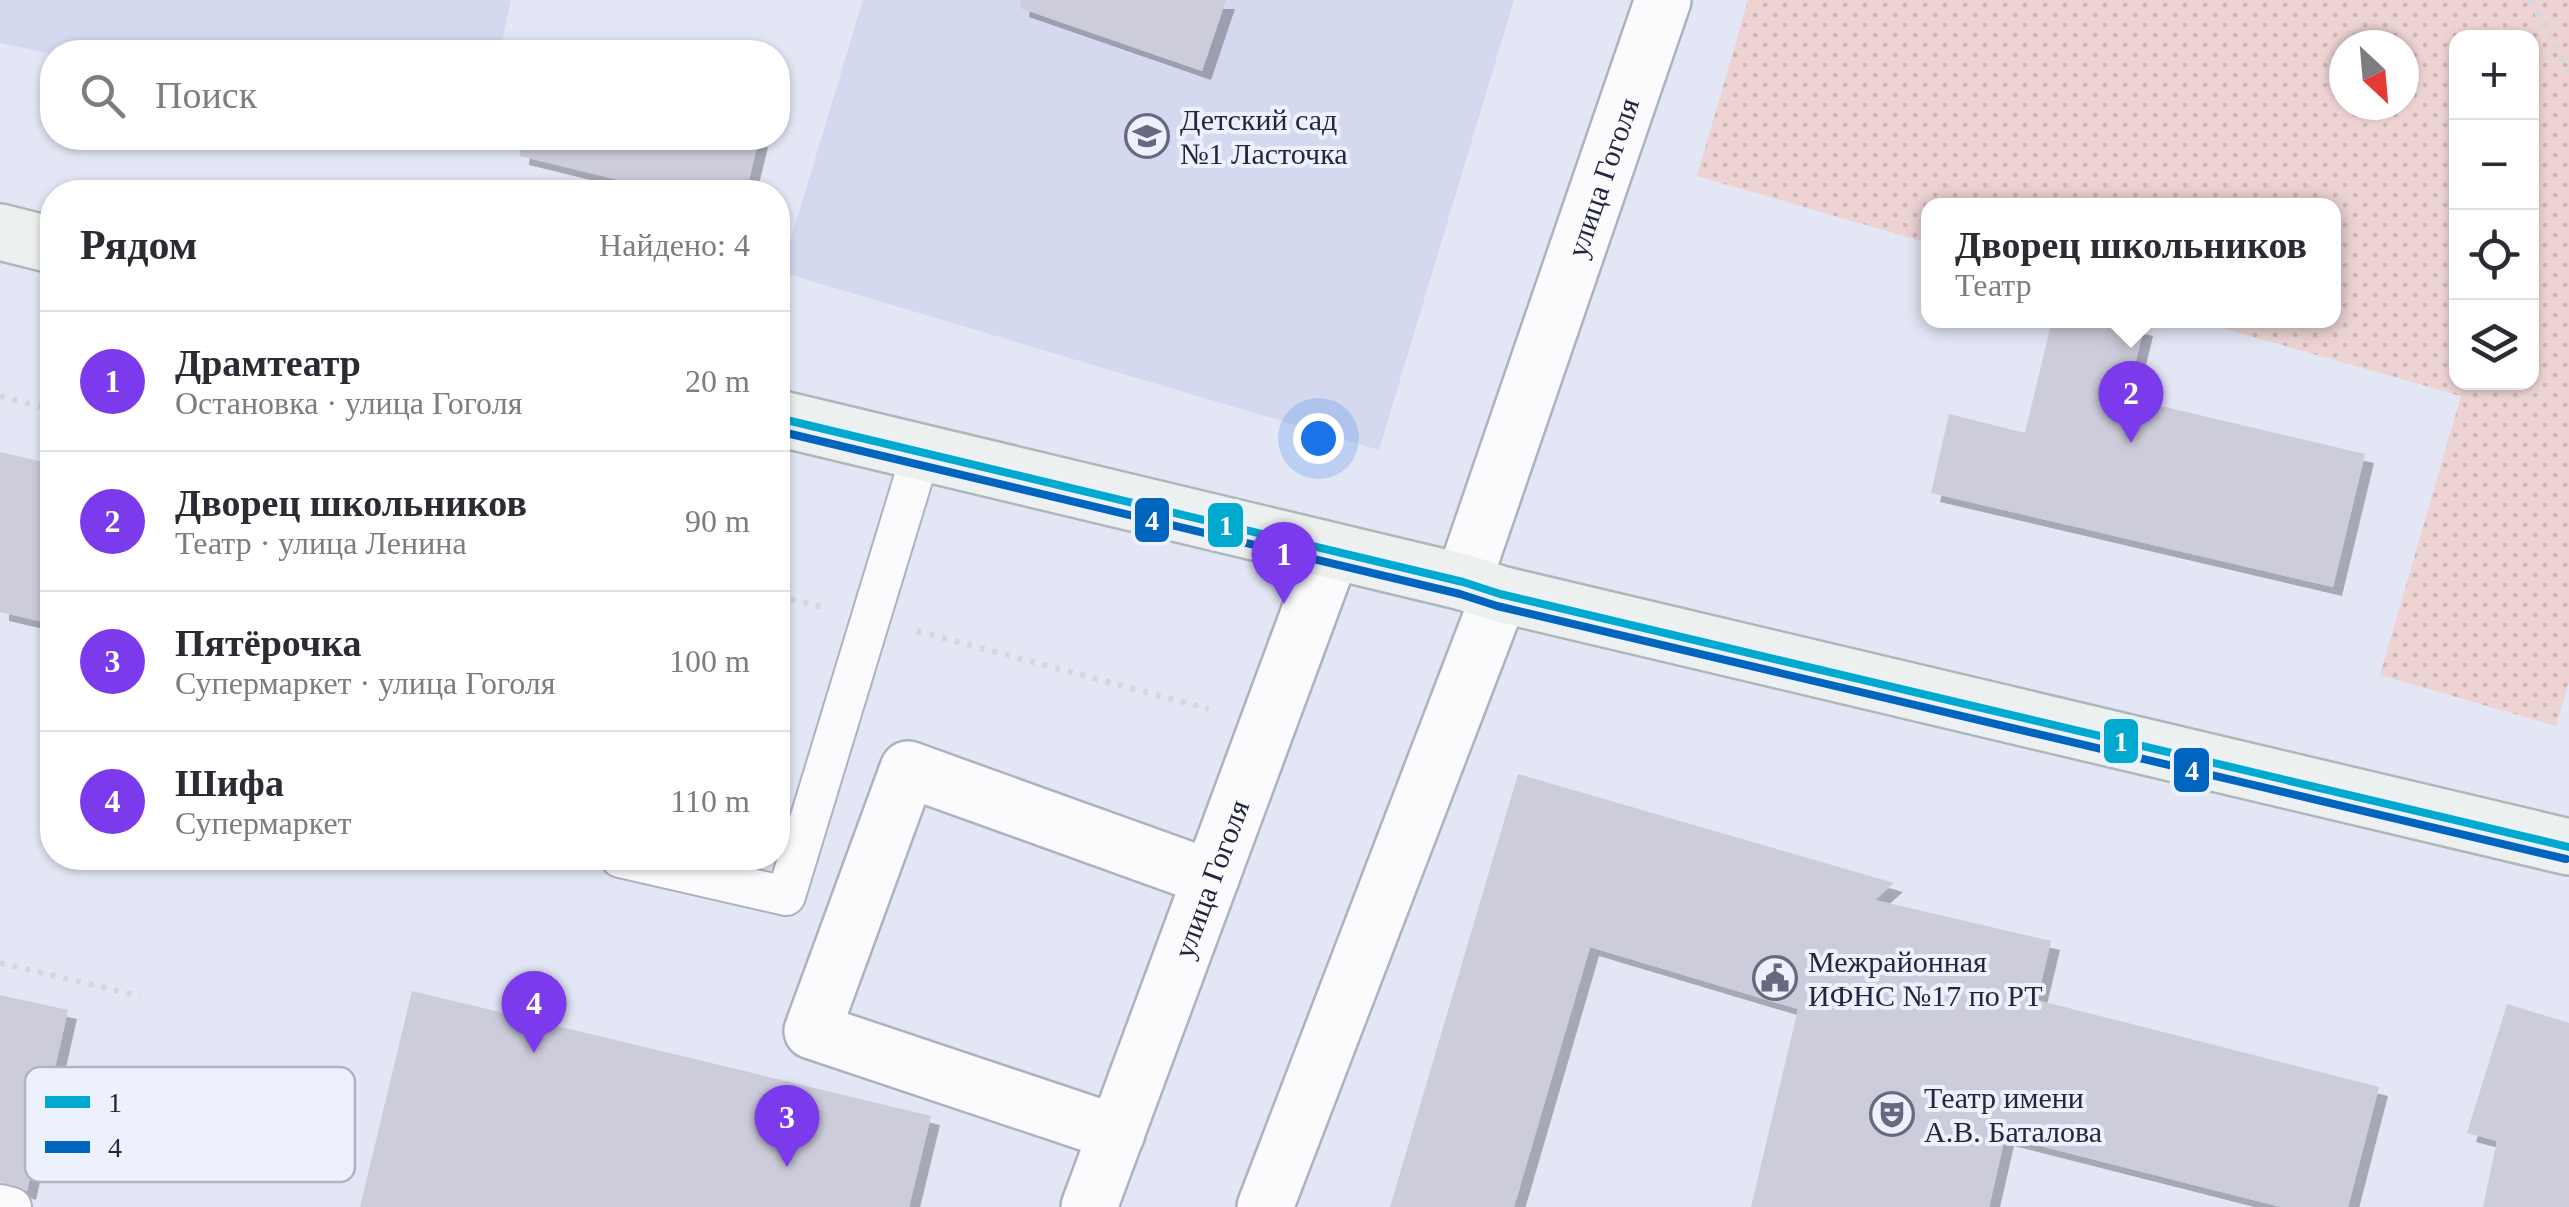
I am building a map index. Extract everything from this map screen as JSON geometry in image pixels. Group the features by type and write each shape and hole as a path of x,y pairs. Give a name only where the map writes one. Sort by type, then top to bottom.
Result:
{"main road":[{"path":"0,232 40,241"},
{"path":"790,421 2569,847"}],"street":[{"name":"улица Гоголя","path":"1265,1207 1481,588 1663,0"},
{"name":"улица Гоголя","path":"1089,1207 1332,550"},
{"path":"1117,1133 812,1031 908,768 1210,878"}],"lane":[{"path":"672,870 786,896 921,453"},
{"path":"0,1204 12,1207"}],"path":[{"path":"2530,0 2569,72"},
{"path":"0,396 40,407"},
{"path":"790,599 1268,724"},
{"path":"0,963 140,996"}],"shaded area":[{"path":"0,0 511,0 503,40 40,40 40,51 0,43"},
{"name":"Детский сад №1 Ласточка","path":"863,0 1514,0 1379,450 790,275 790,242"},
{"path":"1748,0 2569,0 2569,682 2556,726 2380,675 2461,396 2222,328 2341,328 2341,198 1921,198 1921,241 1697,176"}],"building":[{"path":"1021,0 1226,0 1202,71 1020,8"},
{"path":"521,150 756,150 749,180 619,180 520,156"},
{"path":"2050,328 2144,328 2127,398 2365,454 2333,587 1931,493 1949,414 2025,433"},
{"path":"0,452 40,461 40,621 0,612"},
{"path":"1518,774 1894,883 1875,900 2051,941 2037,1000 2379,1087 2348,1207 2281,1207 2005,1137 1989,1207 1751,1207 1798,1009 1590,947 1514,1207 1390,1207"},
{"path":"412,991 931,1116 909,1207 360,1207"},
{"path":"0,995 68,1010 55,1067 25,1067 27,1191 0,1182"},
{"path":"2507,1004 2569,1023 2569,1207 2483,1207 2497,1141 2467,1133"}],"transit line":[{"name":"1","path":"790,421 2569,847"},
{"name":"4","path":"790,434 2566,859"}],"place":[{"name":"Детский сад №1 Ласточка","path":"1147,136"},
{"name":"Дворец школьников","path":"2131,443"},
{"name":"Драмтеатр","path":"1284,604"},
{"name":"Межрайонная ИФНС №17 по РТ","path":"1775,978"},
{"name":"Шифа","path":"534,1053"},
{"name":"Театр имени А.В. Баталова","path":"1892,1114"},
{"name":"Пятёрочка","path":"787,1167"}]}
